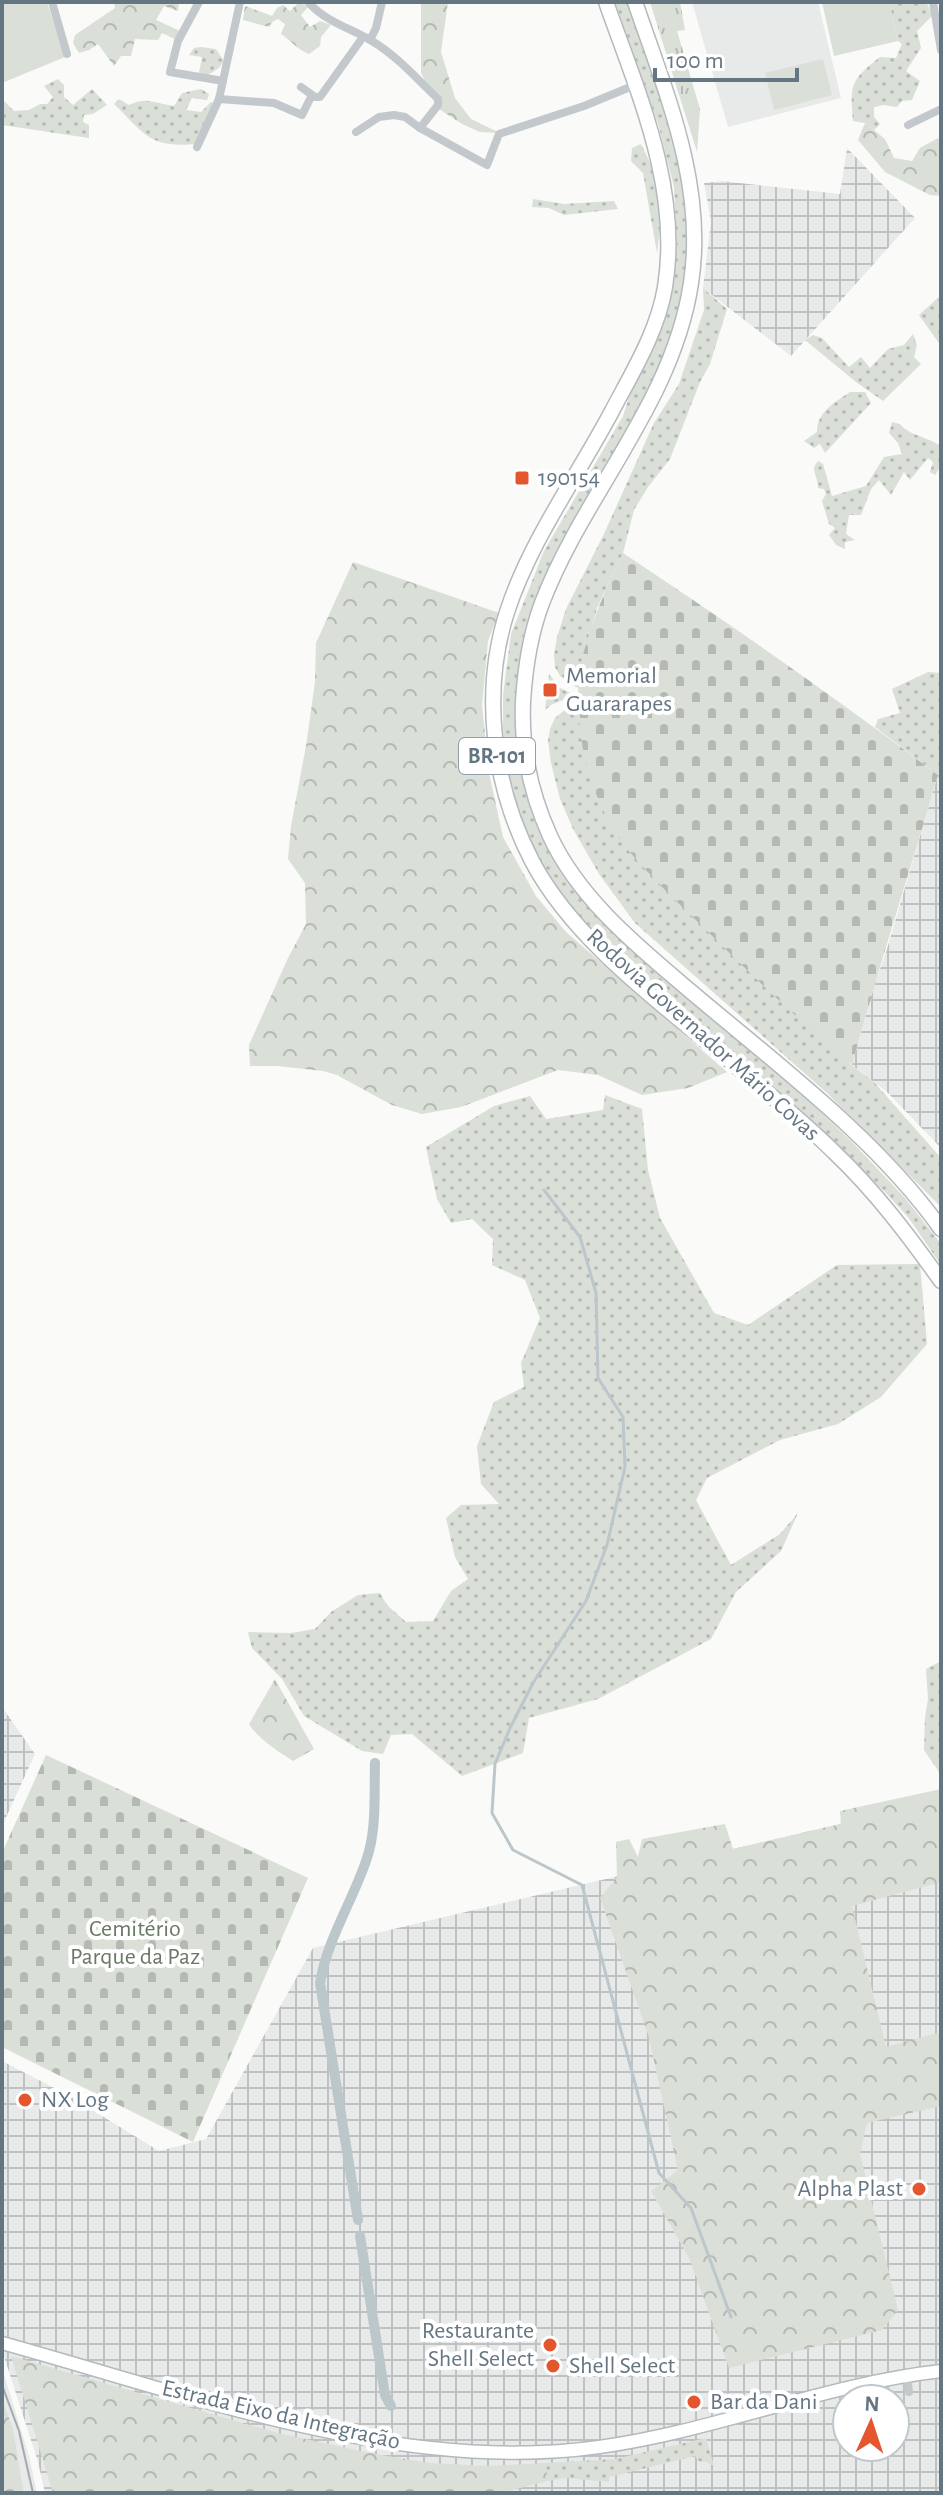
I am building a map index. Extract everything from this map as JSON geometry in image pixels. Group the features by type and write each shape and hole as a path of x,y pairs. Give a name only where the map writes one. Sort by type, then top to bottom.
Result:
{"highway":[{"name":"Rodovia Governador Mário Covas","path":"606,2 652,136 664,187 669,243 665,290 638,360 597,439 547,524 507,611 497,659 494,702 495,744 507,800 541,877 577,923 616,964 835,1153 887,1210 941,1281"},
{"name":"Rodovia Governador Mário Covas","path":"635,2 681,142 692,186 695,233 691,282 679,334 656,392 569,548 541,605 528,655 524,688 523,725 531,783 550,836 573,877 589,896 641,950 855,1132 941,1229"}],"main road":[{"name":"Estrada Eixo da Integração","path":"2,2343 295,2423 390,2443 488,2451 555,2452 600,2447 691,2429 907,2376 941,2371"}],"street":[{"path":"52,2 67,54"},
{"path":"199,2 178,41 170,72 223,81"},
{"path":"197,147 219,99 240,2"},
{"path":"308,2 326,18 366,38 400,63 438,99 438,105 420,128"},
{"path":"301,87 320,97 376,28 382,2"},
{"path":"936,3 941,50"},
{"path":"356,132 370,121 386,116 405,117 487,165 501,133 584,106 635,85"},
{"path":"219,99 274,103 302,115 312,95"},
{"path":"908,125 941,109"},
{"path":"907,2376 908,2383"}],"shaded area":[{"path":"692,2 818,2 841,98 728,127"},
{"path":"847,148 915,218 791,356 703,288 711,221 704,183 722,181 840,194"},
{"path":"941,771 941,1148 887,1092 852,1065"},
{"path":"2,1707 35,1754 2,1826"},
{"path":"941,1800 941,2493 45,2493 2,2350 2,2061 68,2095 159,2151 206,2139 313,1948"},
{"path":"2,2368 37,2493 24,2493 13,2428 2,2400"}],"green space":[{"path":"2,2 47,2 65,57 2,83"},
{"path":"114,2 179,2 178,11 164,6 156,20 180,31 175,39 162,33 158,40 135,39 131,56 121,56 114,66 98,44 79,53 73,43 75,35 115,8"},
{"path":"299,2 308,7 301,15 310,27 320,21 331,25 321,37 320,46 309,54 281,34 285,24 278,19 269,27 243,20 245,6 272,16 277,8 283,5 290,11"},
{"path":"421,2 448,2 441,52 455,98 471,119 500,133 480,132 439,109 421,73"},
{"path":"615,2 629,2 677,145 690,240 684,296 664,363 571,532 523,671 541,824 615,929 654,970 789,1082 906,1199 941,1244 941,1265 908,1217 884,1191 598,936 569,906 528,843 518,818 505,759 503,729 503,695 511,634 544,551 623,416 677,247 674,187 659,127"},
{"path":"650,2 680,2 685,30 677,31 700,109 697,152"},
{"path":"822,2 889,2 898,41 834,56"},
{"path":"889,2 924,2 932,16 917,31 921,48 906,71 920,81 912,100 902,101 897,107 874,107 874,117 880,124 874,130 865,123 853,121 852,91 863,72 880,57 896,58 902,44 898,41"},
{"path":"194,48 216,49 224,61 208,75 199,73 202,57 189,55"},
{"path":"823,59 832,95 774,110 765,73"},
{"path":"58,79 64,85 64,97 73,105 92,89 107,105 93,114 84,115 83,122 89,125 89,138 2,125 2,103 5,102 14,111 47,104 53,97 44,86"},
{"path":"201,89 209,94 207,100 192,98 186,110 201,112 211,102 215,104 197,144 158,141 142,131 114,104 119,99 129,105 146,101 174,106 182,93"},
{"path":"865,123 885,139 894,158 912,161 920,148 938,138 941,142 941,196 930,195 885,172 858,140"},
{"path":"641,144 656,175 660,230 657,253 643,173 631,161 632,148"},
{"path":"533,199 564,204 614,201 618,209 564,215 549,208 532,207"},
{"path":"703,288 727,309 710,364 670,459 634,510 623,553 597,608 583,656 579,688 560,676 555,667 557,637 566,609 654,423 679,384 704,310"},
{"path":"941,295 941,346 919,315"},
{"path":"913,334 917,345 914,357 921,364 883,401 805,340 813,335 822,338 849,367 861,357 870,368 888,349 904,345"},
{"path":"850,392 865,392 871,403 825,453 820,444 814,448 804,441 817,432 820,419 828,408"},
{"path":"892,422 941,446 941,466 935,475 930,472 933,462 928,458 910,480 904,472 891,495 879,480 871,489 861,515 849,515 846,534 855,540 845,542 845,549 836,545 829,535 835,528 829,524 822,501 826,494 824,489 818,488 814,467 818,461 823,464 832,496 866,486 884,457 902,454 889,433"},
{"path":"623,553 782,661 938,775 852,1065 759,981 656,881 628,850 602,808 592,783 580,731 579,679 591,629"},
{"path":"353,562 499,613 488,641 482,705 489,773 503,837 536,896 566,932 727,1072 688,1088 642,1095 598,1075 558,1070 461,1107 422,1114 392,1105 337,1075 323,1071 250,1066 249,1045 306,924 305,883 288,859 291,826 315,682 316,643"},
{"path":"928,672 941,673 941,771 938,775 875,727 878,719 900,713 892,689"},
{"path":"549,674 560,688 575,695 545,710"},
{"path":"579,704 580,724 850,1064 874,1082 941,1158 941,1207 828,1094 635,923 599,874 560,799 548,741 555,718"},
{"path":"605,1095 642,1109 648,1170 660,1218 714,1313 748,1325 837,1265 920,1264 927,1344 881,1397 838,1424 780,1440 707,1478 696,1500 731,1565 780,1534 798,1513 781,1551 736,1592 711,1639 598,1699 529,1718 523,1753 462,1776 412,1734 391,1735 383,1754 362,1751 304,1716 282,1679 252,1648 248,1632 291,1633 315,1629 331,1612 358,1595 380,1593 387,1605 406,1622 433,1621 451,1591 468,1579 455,1557 446,1518 461,1505 499,1504 481,1484 477,1446 494,1402 524,1387 521,1363 540,1318 525,1280 492,1265 493,1239 472,1219 451,1223 437,1199 426,1147 494,1106 530,1096 546,1119 603,1110"},
{"path":"941,1661 941,1775 924,1750 928,1699 926,1669"},
{"path":"275,1679 314,1749 293,1761 263,1740 249,1724"},
{"name":"Cemitério Parque da Paz","path":"46,1755 308,1878 193,2142 2,2047 2,1853"},
{"path":"941,1789 941,1882 852,1906 886,2047 941,2032 941,2106 867,2123 860,2154 898,2310 882,2330 729,2368 689,2258 651,2191 678,2170 648,2034 600,1898 617,1877 616,1842 629,1839 638,1857 642,1839 725,1824 733,1849 841,1824 840,1811"},
{"path":"11,2356 278,2433 370,2453 429,2463 487,2466 546,2463 547,2481 501,2493 53,2493"},
{"path":"2,2400 13,2428 24,2493 2,2493"},
{"path":"706,2438 714,2466 698,2461 695,2456 609,2477 609,2482 565,2478 547,2481 546,2463 615,2459"}],"waterway":[{"path":"544,1190 580,1237 596,1293 598,1378 623,1417 625,1467 607,1545 586,1601 533,1683 495,1764 492,1813 513,1850 582,1885 659,2173 691,2208 731,2317"},
{"path":"358,2220 320,1983 328,1952 370,1849 375,1763"},
{"path":"360,2236 385,2395 391,2406"}],"tram line":[{"path":"2,2385 19,2431 33,2493"}],"place":[{"name":"190154","path":"522,478"},
{"name":"Memorial Guararapes","path":"550,690"},
{"name":"NX Log","path":"25,2100"},
{"name":"Alpha Plast","path":"919,2189"},
{"name":"Restaurante Shell Select","path":"550,2345"},
{"name":"Shell Select","path":"553,2366"},
{"name":"Bar da Dani","path":"694,2402"}]}
